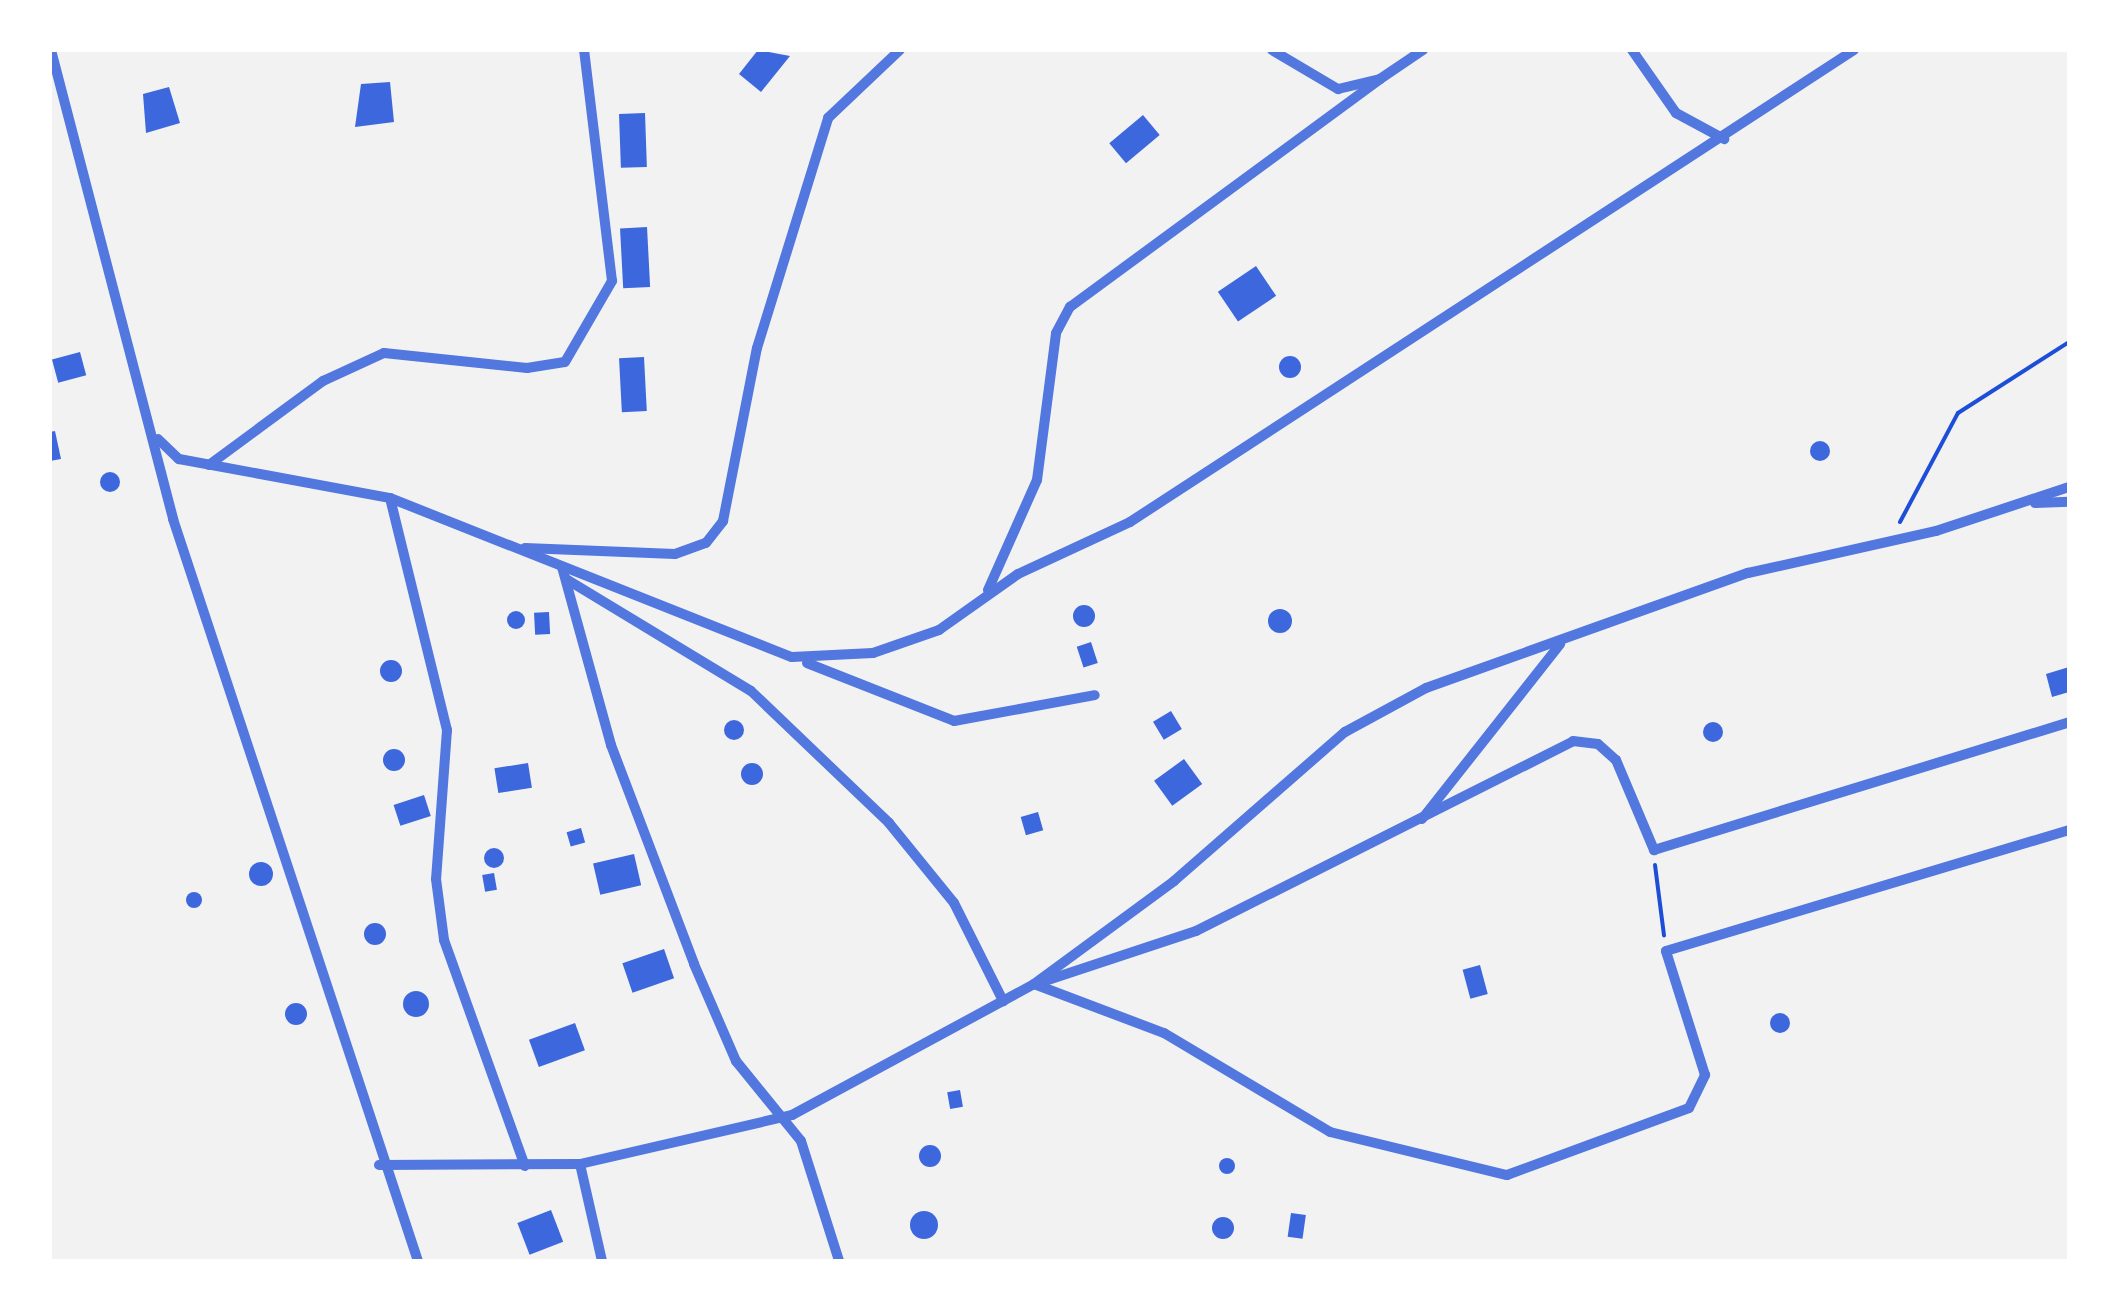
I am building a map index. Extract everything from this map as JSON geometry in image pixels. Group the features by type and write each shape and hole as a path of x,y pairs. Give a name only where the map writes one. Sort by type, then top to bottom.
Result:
{"street":[{"path":"51,50 158,439 173,518 379,1165 418,1261"},
{"path":"209,466 323,381 384,353 527,368 566,362 612,281 584,50"},
{"path":"514,548 675,554 706,542 724,521 757,348 828,118 900,50"},
{"path":"1272,50 1338,89 1380,79"},
{"path":"987,592 1037,480 1062,318 1422,50"},
{"path":"1632,50 1676,113 1724,138"},
{"path":"792,657 874,653 939,630 987,592 1130,522 1588,218 1724,138 1854,50"},
{"path":"158,439 179,459 390,498 514,548 564,573 751,691 889,822 954,903 1003,1001"},
{"path":"379,1165 580,1164 782,1118 1034,984 1174,881 1345,732 1426,688 1748,573 1890,542 2069,488"},
{"path":"390,498 447,730 436,880 444,940 525,1166"},
{"path":"2018,504 2069,502"},
{"path":"564,573 954,720 1095,695"},
{"path":"564,573 611,744 694,964 736,1061 801,1141 839,1261"},
{"path":"1419,824 1560,643"},
{"path":"1034,984 1196,931 1586,742 1616,760 1654,850 2069,722"},
{"path":"1034,984 1164,1033 1330,1132 1507,1175 1689,1108 1705,1075 1666,951 2069,830"},
{"path":"580,1164 602,1261"}],"path":[{"path":"1890,542 1958,412 2069,342"},
{"path":"1654,850 1666,951"}],"building":[{"path":"758,50 790,56 761,92 739,74"},
{"path":"390,82 394,122 355,127 361,84"},
{"path":"169,87 180,123 146,133 143,94"},
{"path":"645,113 647,167 621,168 619,114"},
{"path":"1143,115 1160,135 1126,163 1109,143"},
{"path":"647,227 650,287 623,288 620,228"},
{"path":"1256,266 1276,296 1238,322 1218,292"},
{"path":"80,352 86,375 58,383 52,360"},
{"path":"1290,356 1298,359 1298,375 1290,378 1282,375 1279,367 1282,359"},
{"path":"644,357 647,411 622,412 619,358"},
{"path":"55,431 61,459 50,461 50,432"},
{"path":"1820,441 1830,451 1820,461 1810,451"},
{"path":"110,472 120,482 110,492 100,482"},
{"path":"1084,605 1092,608 1092,624 1084,627 1076,624 1073,616 1076,608"},
{"path":"1280,609 1289,612 1289,630 1280,633 1271,630 1268,621 1271,612"},
{"path":"516,611 525,620 516,629 507,620"},
{"path":"549,612 550,634 535,635 534,613"},
{"path":"1091,642 1098,663 1084,668 1077,647"},
{"path":"387,660 395,660 402,671 395,682 387,682 380,675 380,667"},
{"path":"2069,667 2069,692 2052,697 2046,674"},
{"path":"1171,711 1182,729 1164,740 1153,722"},
{"path":"730,720 738,720 744,730 738,740 730,740 724,734 724,726"},
{"path":"1713,722 1723,732 1713,742 1703,732"},
{"path":"394,749 402,752 402,768 394,771 386,768 383,760 386,752"},
{"path":"1184,759 1202,784 1172,806 1154,781"},
{"path":"528,763 532,788 498,793 494,768"},
{"path":"752,763 760,766 760,782 752,785 744,782 741,774 744,766"},
{"path":"424,795 431,816 400,826 394,805"},
{"path":"1038,812 1043,830 1026,835 1021,817"},
{"path":"581,828 585,842 571,847 567,832"},
{"path":"494,848 504,858 494,868 484,858"},
{"path":"634,854 641,885 600,895 593,863"},
{"path":"261,862 273,874 261,886 249,874"},
{"path":"494,873 497,890 485,892 482,875"},
{"path":"194,892 202,900 194,908 186,900"},
{"path":"375,923 383,926 383,942 375,945 367,942 364,934 367,926"},
{"path":"664,949 674,978 632,993 622,963"},
{"path":"1480,965 1488,994 1470,999 1463,970"},
{"path":"416,991 426,994 426,1014 416,1017 406,1014 403,1004 406,994"},
{"path":"292,1003 300,1003 307,1014 300,1025 292,1025 285,1018 285,1010"},
{"path":"1780,1013 1790,1023 1780,1033 1770,1023"},
{"path":"575,1023 585,1050 539,1067 529,1040"},
{"path":"960,1090 963,1107 950,1109 947,1092"},
{"path":"930,1145 938,1148 938,1164 930,1167 922,1164 919,1156 922,1148"},
{"path":"1227,1158 1235,1166 1227,1174 1219,1166"},
{"path":"551,1210 563,1242 530,1255 517,1223"},
{"path":"924,1211 934,1215 938,1225 934,1235 924,1239 914,1235 910,1225 914,1215"},
{"path":"1291,1213 1306,1215 1303,1239 1288,1237"},
{"path":"1223,1217 1231,1220 1231,1236 1223,1239 1215,1236 1212,1228 1215,1220"}]}
